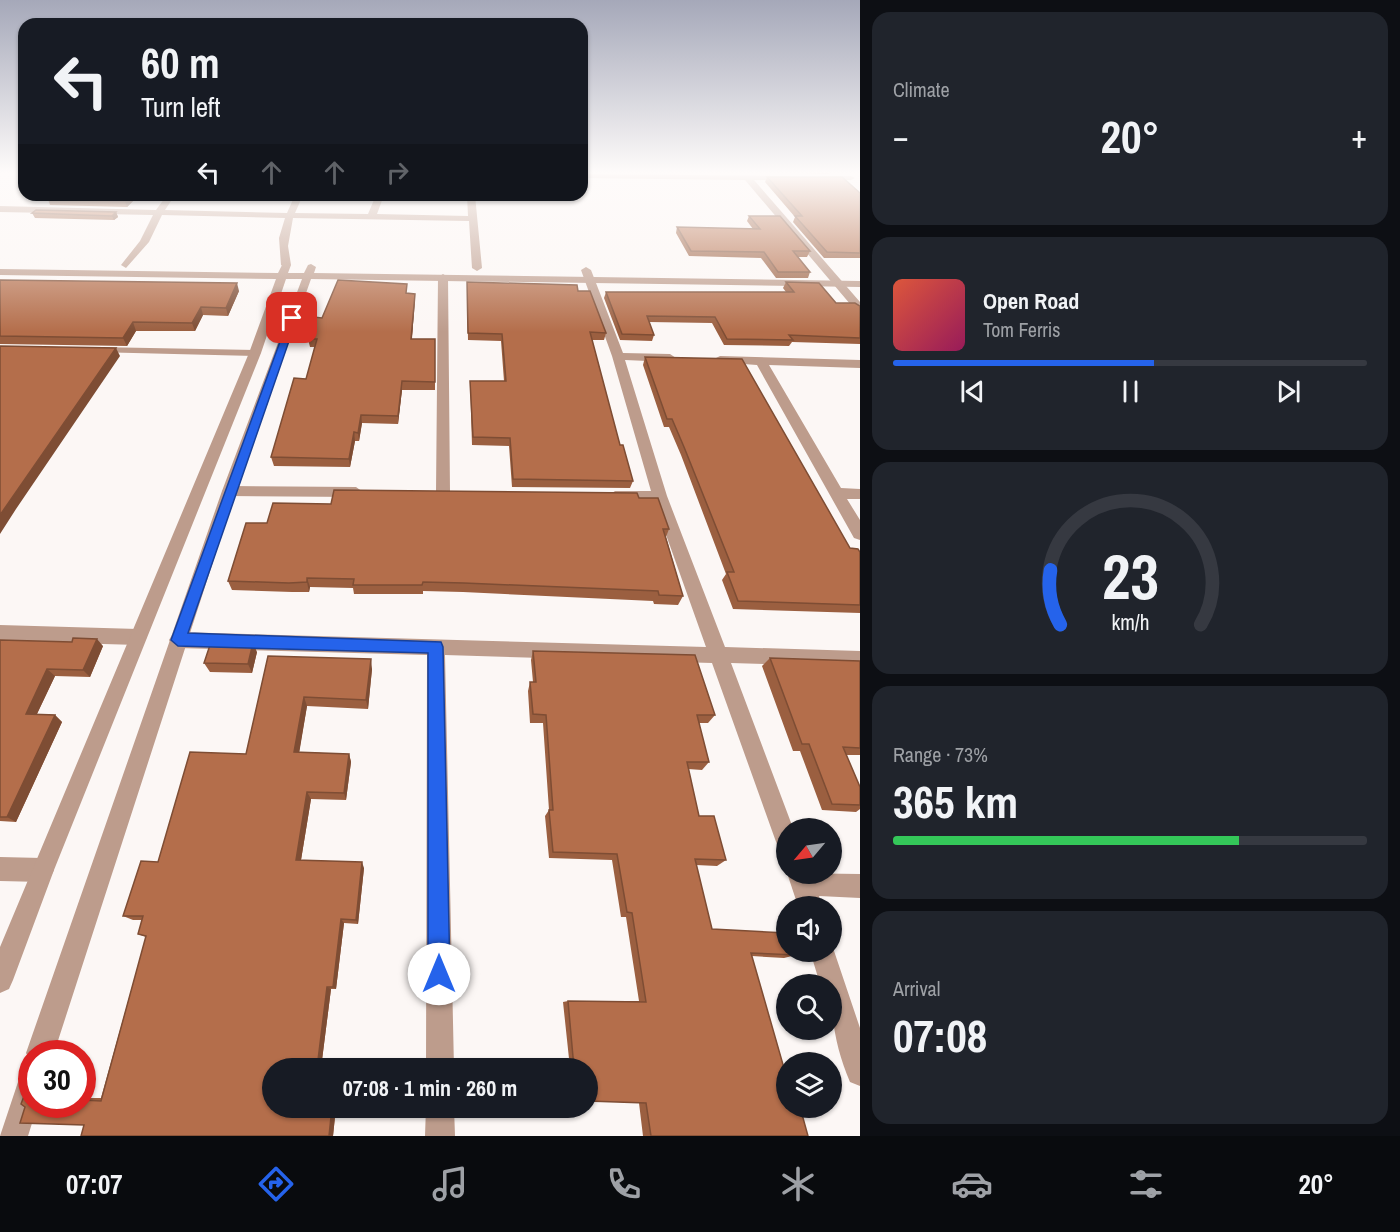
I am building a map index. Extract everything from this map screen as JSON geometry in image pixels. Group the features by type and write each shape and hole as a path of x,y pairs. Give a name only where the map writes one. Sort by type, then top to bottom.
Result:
{"street":[{"path":"126,265 144,242 152,226"},
{"path":"0,980 42,870 255,353 285,270 282,251 285,226"},
{"path":"474,226 477,268"},
{"path":"790,226 860,309"},
{"path":"0,263 285,270 443,277 860,274"},
{"path":"310,271 477,268 587,275 860,284"},
{"path":"0,272 285,270"},
{"path":"44,1040 229,491 310,271"},
{"path":"587,275 618,356 660,496 778,818"},
{"path":"443,277 443,492"},
{"path":"80,350 255,353"},
{"path":"618,356 678,358"},
{"path":"702,359 860,364"},
{"path":"761,361 860,534"},
{"path":"229,491 372,492"},
{"path":"838,493 860,494"},
{"path":"603,495 660,496"},
{"path":"0,633 138,637"},
{"path":"178,640 860,659"},
{"path":"436,647 440,1058"},
{"path":"0,869 42,870"},
{"path":"804,888 860,886"},
{"path":"826,962 860,1072"},
{"path":"13,1136 19,1118"},
{"path":"440,1118 440,1136"}],"building":[{"path":"757,226 789,226 810,251 793,251 810,272 778,272 764,252 691,251 677,227 760,229"},
{"path":"804,226 860,226 860,253 827,252"},
{"path":"0,280 237,283 226,308 201,307 192,323 133,322 123,338 0,336"},
{"path":"338,280 407,284 406,293 415,294 411,339 435,339 435,382 402,381 398,416 361,415 358,433 354,432 349,459 271,457 294,378 306,379 317,339 308,339 314,317 322,318"},
{"path":"467,282 577,285 578,291 590,291 606,333 590,332 620,445 623,445 633,481 513,479 510,438 473,437 470,381 506,381 502,334 468,333"},
{"path":"786,282 819,283 836,303 855,303 860,306 860,338 789,335 793,340 727,339 715,317 647,316 654,335 622,334 606,292 794,292"},
{"path":"0,346 116,348 0,515"},
{"path":"645,357 742,359 850,548 858,549 860,552 860,605 738,601 727,572 734,572 672,419 667,419"},
{"path":"334,490 637,493 639,498 658,498 669,529 663,529 683,596 659,595 658,591 464,583 353,585 354,579 307,578 307,582 289,583 228,581 246,523 267,523 273,503 331,504"},
{"path":"73,638 97,639 83,670 47,669 26,714 55,715 7,817 0,817 0,640 72,642"},
{"path":"211,642 253,643 248,664 204,663"},
{"path":"533,651 695,655 715,715 697,715 709,762 687,762 699,816 714,816 726,860 695,859 712,929 776,932 776,954 751,953 779,1052 776,1052 776,1118 803,1118 808,1136 651,1136 646,1103 598,1101 598,1058 573,1058 568,1001 646,1002 632,913 627,912 617,854 553,852 549,810 553,810 546,715 533,714 530,682 536,682"},
{"path":"268,656 371,659 366,700 304,697 294,752 349,754 344,793 307,792 296,860 362,862 356,920 341,919 333,987 327,987 318,1058 262,1058 262,1118 331,1118 329,1136 81,1136 84,1125 20,1123 22,1118 96,1118 96,1101 101,1101 146,936 138,934 143,916 123,916 141,861 158,862 190,752 246,754"},
{"path":"770,658 860,661 860,748 843,747 860,787 860,805 832,804 809,744 802,744"}],"route":[{"path":"292,318 178,640 436,647 439,974"}]}
